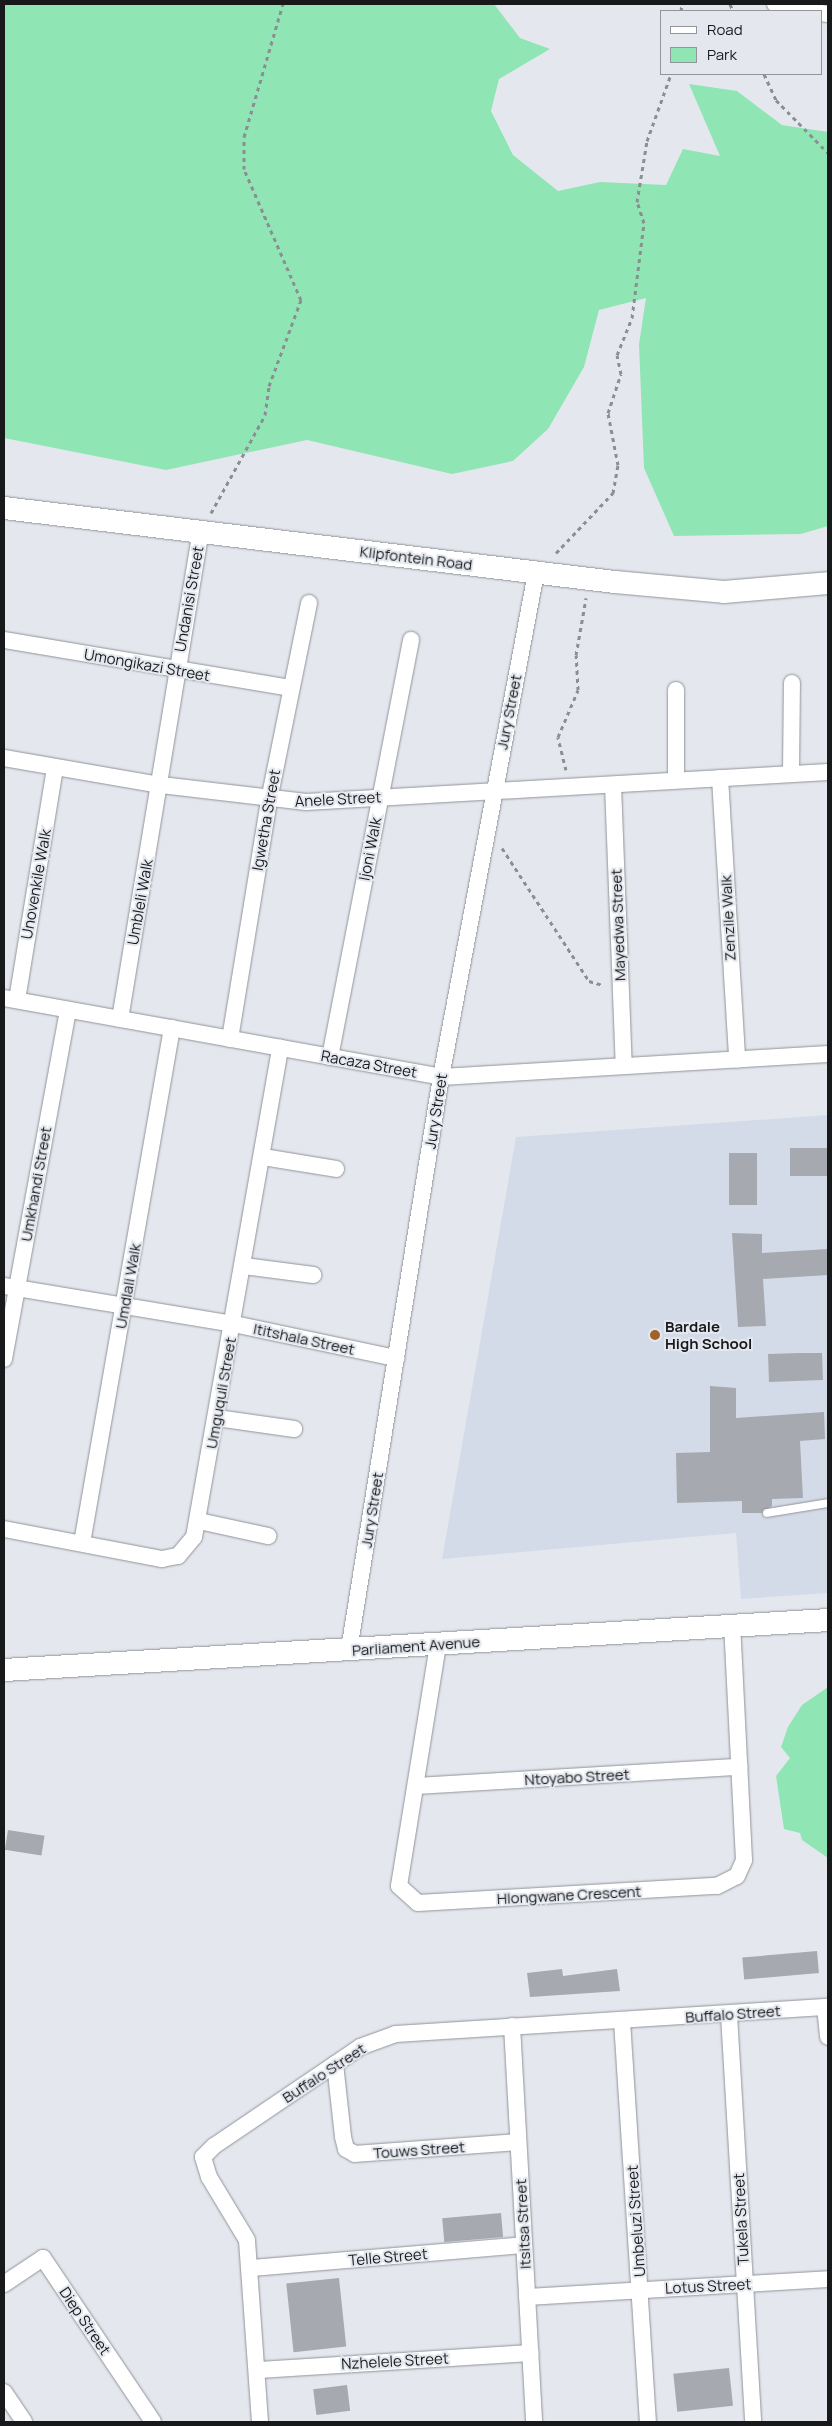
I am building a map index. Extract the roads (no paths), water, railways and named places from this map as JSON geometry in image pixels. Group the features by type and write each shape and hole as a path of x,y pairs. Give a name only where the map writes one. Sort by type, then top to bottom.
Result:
{"street":[{"path":"775,4 808,10"},
{"name":"Klipfontein Road","path":"4,508 590,580 724,592 828,583"},
{"name":"Undanisi Street","path":"161,785 177,671 201,532"},
{"name":"Jury Street","path":"349,1650 442,1077 484,844 536,574"},
{"name":"Igwetha Street","path":"230,1039 269,800 310,603"},
{"name":"Umongikazi Street","path":"4,640 177,671 291,688"},
{"name":"Ijoni Walk","path":"330,1057 411,640"},
{"path":"791,773 792,684"},
{"path":"676,690 676,780"},
{"name":"Anele Street","path":"4,758 161,785 269,800 494,793 676,780 828,772"},
{"name":"Unovenkile Walk","path":"10,999 55,768"},
{"path":"828,772 828,782"},
{"name":"Zenzile Walk","path":"720,778 737,1059"},
{"name":"Umbleli Walk","path":"120,1019 161,785"},
{"name":"Mayedwa Street","path":"613,785 624,1065"},
{"name":"Racaza Street","path":"10,999 442,1077 828,1054"},
{"name":"Umkhandi Street","path":"4,1358 10,1288 68,1010"},
{"name":"Umdlali Walk","path":"82,1543 125,1306 172,1028"},
{"name":"Umguquli Street","path":"4,1529 162,1559 178,1556 192,1542 199,1521 263,1157 280,1048"},
{"path":"263,1157 336,1169"},
{"path":"244,1266 313,1275"},
{"name":"Ititshala Street","path":"10,1288 234,1324 396,1358"},
{"path":"217,1418 294,1429"},
{"path":"199,1521 268,1536"},
{"name":"Parliament Avenue","path":"4,1670 828,1620"},
{"name":"Hlongwane Crescent","path":"438,1644 399,1886 418,1903 707,1887 727,1884 737,1876 744,1860 732,1626"},
{"name":"Ntoyabo Street","path":"416,1786 739,1767"},
{"path":"827,2007 828,2037"},
{"name":"Buffalo Street","path":"260,2422 259,2370 247,2240 209,2177 204,2157 336,2064 376,2039 396,2034 729,2015 827,2007"},
{"name":"Tukela Street","path":"729,2015 753,2422"},
{"name":"Umbeluzi Street","path":"622,2021 641,2290 648,2422"},
{"name":"Itsitsa Street","path":"512,2026 534,2422"},
{"name":"Touws Street","path":"336,2064 343,2137 346,2149 355,2154 518,2142"},
{"name":"Telle Street","path":"251,2268 524,2246"},
{"name":"Diep Street","path":"4,2284 43,2258 153,2422"},
{"name":"Lotus Street","path":"527,2297 828,2279"},
{"name":"Nzhelele Street","path":"259,2370 530,2353"},
{"path":"4,2392 24,2422"}],"lane":[{"path":"766,1514 828,1503"}],"place":[{"name":"Bardale High School","path":"655,1335"}]}
